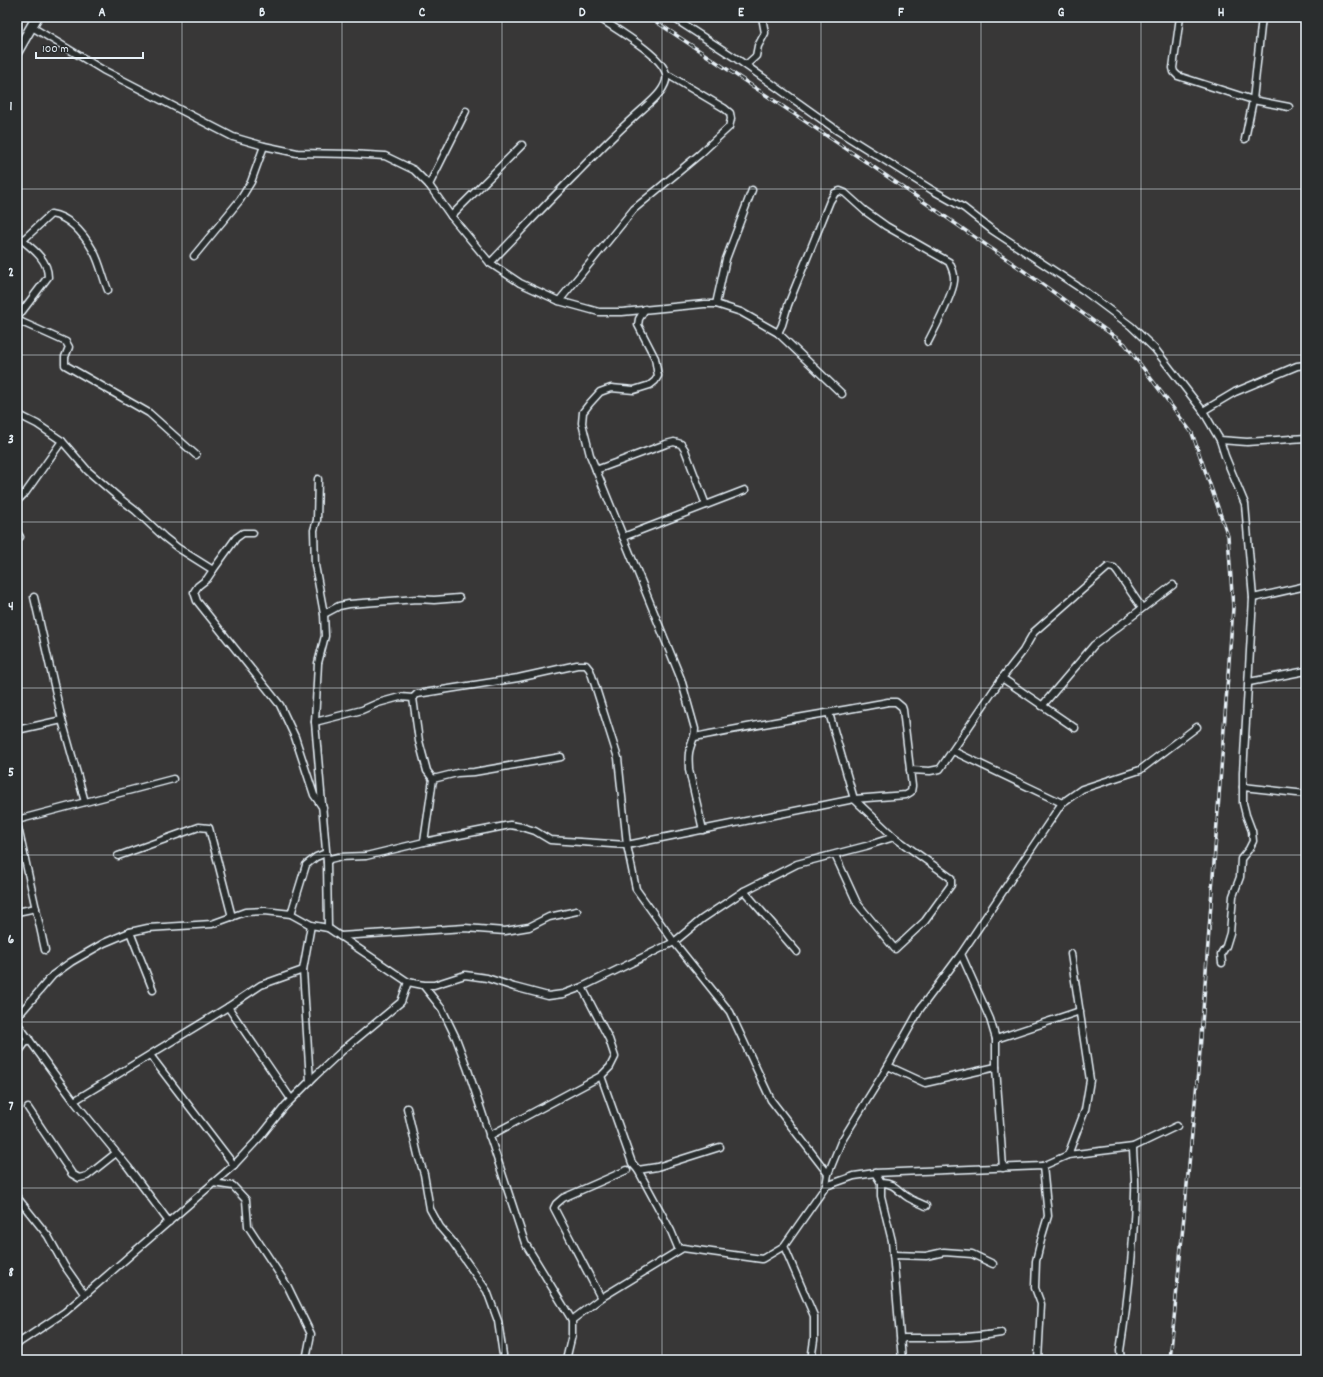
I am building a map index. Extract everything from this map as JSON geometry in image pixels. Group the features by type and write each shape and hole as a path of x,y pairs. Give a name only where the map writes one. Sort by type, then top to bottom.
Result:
{"main road":[{"path":"17,52 37,17"}],"street":[{"path":"490,263 624,125 655,98 664,85 667,76 664,67 660,62 633,40 598,17"},
{"path":"672,17 746,65 838,131 932,190 964,208 992,230 1083,290 1131,326 1155,349 1203,411 1220,440 1245,504 1253,598 1243,787 1243,803 1252,831 1253,841 1241,859 1240,877 1233,896 1230,933 1226,946 1221,954 1222,963"},
{"path":"746,65 756,56 758,46 765,33 762,17"},
{"path":"1180,17 1172,68 1178,76 1253,100 1289,108"},
{"path":"1245,139 1253,100 1262,17"},
{"path":"32,27 103,70 233,137 264,146 297,153 385,156 414,170 429,185 451,216 490,263 520,283 559,301 599,312 622,312 704,304 716,304 741,312 778,333 842,394"},
{"path":"559,301 634,208 700,154 729,127 731,119 730,113 724,108 690,86 667,76"},
{"path":"429,185 466,111"},
{"path":"451,216 522,145"},
{"path":"194,256 244,194 251,182 264,146"},
{"path":"716,304 726,259 752,190"},
{"path":"778,333 828,207 835,193 840,191 845,193 865,211 886,226 949,262 953,270 955,280 953,289 928,342"},
{"path":"23,240 51,214 56,214 66,219 80,232 94,252 108,290"},
{"path":"17,236 41,257 48,271 48,276 17,319 66,342 69,347 65,357 65,365 149,413 196,455"},
{"path":"645,309 639,319 638,324 655,358 658,376 650,385 634,390 611,388 600,392 583,412 582,423 590,455 681,679 695,728 695,737 689,752 689,770 703,830"},
{"path":"1203,411 1235,392 1297,366 1306,365"},
{"path":"17,414 38,424 62,441 88,471 136,511 164,537 178,548 214,570"},
{"path":"1220,440 1248,442 1306,438"},
{"path":"17,501 26,492 62,441"},
{"path":"596,470 666,444 674,442 681,444 685,450 706,505"},
{"path":"318,479 317,520 314,530 316,565 324,614 325,636 318,663 315,722 327,862 328,928"},
{"path":"623,537 745,490"},
{"path":"253,533 243,533 236,538 214,570 198,586 194,592 194,596 280,705 295,737 314,795 323,808"},
{"path":"910,770 930,771 940,769 1034,632 1108,567 1114,568 1142,608"},
{"path":"1042,706 1094,645 1173,584"},
{"path":"1253,598 1306,586"},
{"path":"34,597 62,720 85,802"},
{"path":"324,614 339,606 349,604 418,599 434,600 459,598"},
{"path":"315,722 362,710 378,703 400,697 413,698 417,694 518,678 576,665 586,665 590,670 618,758 627,845 636,889 674,942 730,1012 771,1100 828,1174"},
{"path":"1249,682 1306,671"},
{"path":"1002,678 1074,728"},
{"path":"413,698 418,741 427,772 433,779 424,842"},
{"path":"327,862 330,859 338,857 366,856 424,842 510,826 522,827 535,831 550,840 627,845 854,799 906,795 911,792 903,710 902,707 896,702 888,702 695,737"},
{"path":"828,714 854,799 894,837 951,878 951,886 926,921 895,949 857,903 835,855"},
{"path":"17,730 62,720"},
{"path":"572,1320 601,1298 683,1248 762,1259 784,1246 826,1186 828,1174 841,1142 888,1066 920,1009 961,954 1062,803 1082,789 1140,770 1197,727"},
{"path":"953,751 1062,803"},
{"path":"433,779 456,773 474,772 561,757"},
{"path":"17,820 173,779"},
{"path":"1243,787 1306,794"},
{"path":"17,823 45,950"},
{"path":"118,856 199,827 209,828 232,917"},
{"path":"17,1017 53,975 71,962 104,943 130,932 148,928 212,924 245,912 265,911 291,914 311,925 328,928 408,982 423,985 434,985 465,975 487,978 548,996 564,994 582,987 674,942 702,919 744,891 797,864 835,855 894,837"},
{"path":"291,914 306,865 316,857 326,854"},
{"path":"744,891 796,952"},
{"path":"17,912 36,908"},
{"path":"340,936 465,928 505,931 529,927 549,918 577,911"},
{"path":"310,1081 303,970 311,925"},
{"path":"130,932 153,990"},
{"path":"961,954 979,992 996,1039 996,1067 1003,1168"},
{"path":"1068,1155 1085,1110 1090,1080 1071,954"},
{"path":"74,1101 228,1007 261,985 303,970"},
{"path":"17,1344 65,1312 234,1165 261,1136 291,1099 343,1050 401,1002 408,982"},
{"path":"423,985 442,1009 456,1038 525,1243 572,1320 572,1335 566,1360"},
{"path":"489,1136 601,1076 610,1067 615,1058 609,1039 582,987"},
{"path":"228,1007 291,1099"},
{"path":"996,1039 1080,1011"},
{"path":"17,1023 74,1101 169,1222"},
{"path":"17,1054 29,1038"},
{"path":"150,1055 234,1165"},
{"path":"888,1066 925,1083 996,1067"},
{"path":"601,1076 632,1163 638,1170 671,1231 679,1250"},
{"path":"28,1108 72,1174 79,1178 87,1176 116,1153"},
{"path":"407,1108 424,1174 430,1209 440,1227 487,1291 498,1321 503,1355 502,1360"},
{"path":"826,1186 854,1176 875,1173 1043,1166 1068,1155 1133,1147 1177,1126"},
{"path":"638,1170 657,1167 720,1146"},
{"path":"1121,1360 1120,1352 1131,1268 1135,1192 1133,1147"},
{"path":"1038,1360 1041,1304 1035,1288 1036,1261 1048,1216 1043,1166"},
{"path":"601,1298 554,1208 563,1198 627,1170"},
{"path":"875,1173 881,1183 881,1196 892,1241 902,1360"},
{"path":"213,1183 233,1186 246,1200 248,1226 288,1287 311,1334 306,1360"},
{"path":"881,1183 898,1188 907,1197 926,1206"},
{"path":"17,1197 48,1236 64,1265 85,1295"},
{"path":"784,1246 814,1316 814,1340 811,1360"},
{"path":"893,1255 926,1256 944,1252 972,1254 993,1264"},
{"path":"900,1341 904,1338 972,1338 1001,1333"}],"railway":[{"path":"649,17 875,168 1031,276 1125,344 1192,433 1228,536 1233,608 1200,1051 1170,1360"}]}
